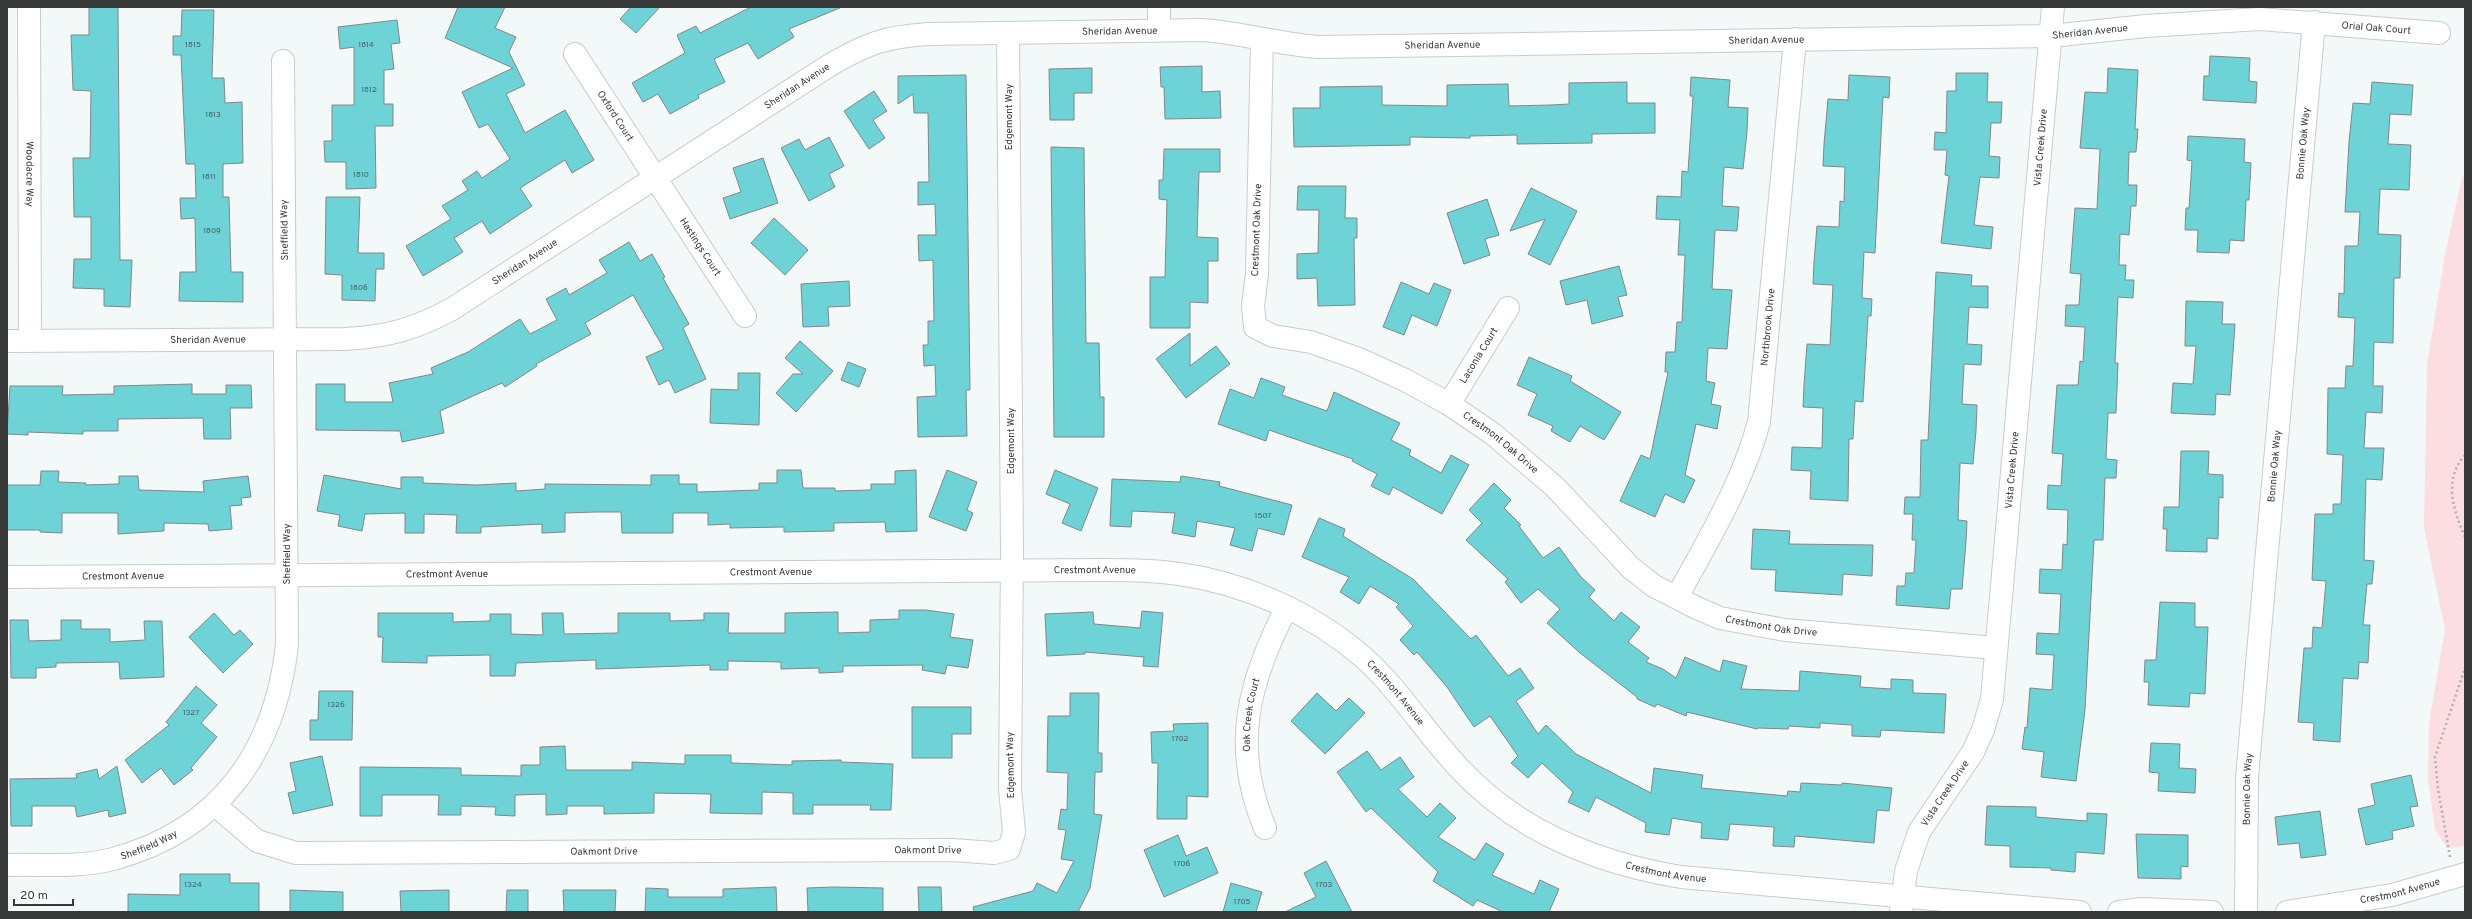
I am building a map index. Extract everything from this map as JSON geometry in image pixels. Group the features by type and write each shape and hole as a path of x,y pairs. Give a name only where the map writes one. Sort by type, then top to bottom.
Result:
{"street":[{"name":"Woodacre Way","path":"29,7 30,341"},
{"path":"1159,7 1159,30"},
{"name":"Vista Creek Drive","path":"1901,904 1908,864 1919,832 1933,808 1958,776 1983,730 1992,699 2053,7"},
{"name":"Sheridan Avenue","path":"7,341 345,340 385,336 406,331 430,321 452,309 830,65 874,42 928,34 1203,30 1235,32 1262,39 1318,47 2051,36 2146,26 2260,19 2314,22"},
{"name":"Orial Oak Court","path":"2314,22 2439,33"},
{"name":"Bonnie Oak Way","path":"2246,912 2245,828 2247,777 2314,22"},
{"name":"Edgemont Way","path":"1008,32 1012,570 1010,789 1014,832 1009,849"},
{"name":"Crestmont Oak Drive","path":"1262,39 1257,274 1253,306 1255,327 1273,336 1311,342 1359,359 1449,404 1493,434 1555,487 1631,568 1654,586 1720,618 1749,625 1996,648"},
{"name":"Northbrook Drive","path":"1677,597 1733,494 1750,455 1759,422 1795,40"},
{"name":"Oxford Court","path":"575,54 655,178"},
{"name":"Sheffield Way","path":"7,864 90,863 112,859 161,840 198,818 215,805 239,778 259,745 276,706 283,677 287,645 283,61"},
{"name":"Hastings Court","path":"655,178 745,316"},
{"name":"Laconia Court","path":"1449,404 1508,308"},
{"name":"Crestmont Avenue","path":"7,577 1012,570 1104,570 1179,574 1226,584 1287,607 1339,639 1363,657 1404,701 1459,769 1482,791 1524,822 1553,839 1610,862 1646,871 1901,904 2080,912"},
{"name":"Oak Creek Court","path":"1265,828 1256,807 1251,784 1248,756 1250,703 1262,661 1287,607"},
{"name":"Oakmont Drive","path":"215,805 257,842 296,853 952,850 994,853 1009,849"},
{"name":"Crestmont Avenue","path":"2286,912 2392,895 2459,876"},
{"path":"2119,912 2141,909 2212,912"}],"path":[{"path":"2465,455 2452,476 2451,497 2455,515 2465,537"},
{"path":"2459,876 2438,789 2435,757 2465,668"}],"shaded area":[{"path":"2465,175 2465,846 2447,848 2435,830 2428,779 2429,724 2445,629 2424,528 2427,364 2445,255 2462,177"}],"building":[{"path":"89,7 118,7 120,260 132,260 130,307 104,306 104,289 73,288 74,259 91,259 91,217 74,217 73,158 90,158 91,91 73,90 71,35 89,35"},
{"path":"458,7 505,7 495,28 516,37 509,52 525,85 506,94 525,133 565,110 594,160 572,173 565,160 520,188 532,206 490,234 482,221 454,238 463,252 423,276 406,246 451,219 442,206 468,190 462,181 477,171 482,178 510,159 488,124 479,128 462,92 513,68 445,38"},
{"path":"631,7 660,7 636,33 620,19"},
{"path":"751,7 842,7 789,29 794,37 758,59 748,43 714,59 725,82 698,95 699,98 670,114 658,94 643,102 632,83 685,53 677,35 696,26 700,33"},
{"path":"182,10 214,10 212,78 224,78 225,103 242,102 243,163 223,164 223,197 229,197 231,272 243,272 243,302 179,301 180,272 196,272 195,218 181,219 180,198 196,198 195,164 186,164 181,55 173,55 173,36 181,36"},
{"path":"397,20 400,43 391,44 394,69 384,70 384,104 393,104 393,126 375,126 376,188 346,189 346,162 325,162 324,141 332,141 332,105 354,105 354,47 340,49 338,27"},
{"path":"2210,56 2250,58 2249,81 2257,82 2256,103 2203,100 2204,76 2209,76"},
{"path":"1202,66 1202,92 1220,91 1221,118 1165,119 1164,87 1161,87 1160,67"},
{"path":"1092,68 1092,93 1074,93 1074,120 1050,120 1049,69"},
{"path":"2108,68 2138,70 2135,129 2138,129 2136,152 2129,152 2128,185 2137,185 2136,206 2131,206 2129,235 2120,234 2119,265 2126,265 2125,280 2134,280 2133,298 2118,297 2115,363 2118,363 2116,413 2108,413 2106,459 2117,460 2116,478 2105,478 2103,540 2094,540 2085,710 2076,781 2041,777 2044,752 2022,749 2025,727 2027,728 2030,688 2052,690 2054,655 2036,654 2037,633 2059,634 2061,594 2039,593 2040,569 2062,570 2063,544 2067,545 2068,510 2047,509 2048,485 2061,486 2063,454 2052,453 2057,385 2078,385 2080,361 2083,362 2085,327 2065,326 2066,305 2079,305 2081,274 2070,273 2075,208 2097,209 2100,149 2080,148 2085,92 2107,93"},
{"path":"1956,73 1988,73 1987,102 2002,102 2001,123 1991,123 1989,156 2000,157 1999,178 1980,177 1974,225 1993,227 1991,249 1941,243 1949,176 1945,175 1947,150 1934,150 1935,132 1946,133 1947,91 1956,91"},
{"path":"966,75 970,390 966,390 967,436 918,437 917,397 936,396 935,365 924,366 923,345 928,345 928,321 934,321 933,260 919,261 918,235 936,235 935,204 918,205 918,182 929,182 928,113 914,113 913,94 898,104 898,76"},
{"path":"1849,75 1890,77 1889,98 1883,97 1875,253 1864,252 1862,298 1872,299 1871,316 1868,316 1863,402 1855,401 1853,439 1849,439 1848,501 1810,499 1811,471 1791,470 1792,447 1822,448 1823,408 1803,407 1804,385 1807,344 1830,345 1833,285 1813,284 1814,262 1817,226 1839,227 1840,201 1844,202 1845,167 1823,166 1828,99 1848,100"},
{"path":"1691,77 1730,80 1728,107 1748,108 1747,132 1743,169 1724,167 1722,206 1739,207 1737,231 1715,230 1712,289 1732,290 1727,349 1708,348 1706,381 1715,383 1711,404 1721,406 1717,429 1696,424 1685,475 1695,480 1684,503 1665,494 1655,517 1620,501 1641,455 1650,459 1668,372 1665,372 1666,352 1675,352 1677,322 1682,322 1685,255 1678,255 1680,220 1656,219 1657,196 1681,197 1682,171 1688,172 1693,96 1690,96"},
{"path":"1627,82 1627,103 1655,103 1655,133 1592,134 1592,143 1517,144 1517,135 1470,136 1470,138 1410,137 1410,145 1294,147 1293,108 1320,108 1320,87 1382,86 1382,105 1447,106 1447,85 1508,84 1509,106 1569,104 1569,83"},
{"path":"2372,82 2413,85 2411,115 2390,114 2388,144 2411,145 2409,190 2380,189 2378,234 2401,235 2400,278 2394,278 2393,343 2374,342 2373,386 2383,386 2382,413 2366,412 2364,448 2384,448 2382,480 2366,479 2364,560 2374,561 2372,584 2367,584 2363,625 2370,625 2368,663 2359,662 2358,679 2343,678 2340,742 2313,740 2314,723 2298,722 2304,648 2312,648 2313,627 2322,628 2326,581 2312,580 2315,514 2333,514 2333,504 2341,504 2343,455 2327,454 2328,388 2345,388 2346,366 2353,366 2355,318 2338,317 2339,293 2344,294 2345,246 2358,246 2360,212 2345,212 2349,142 2353,103 2370,104"},
{"path":"874,91 887,111 873,120 885,138 869,149 844,111"},
{"path":"2188,136 2245,139 2244,162 2251,163 2249,200 2246,200 2244,241 2230,240 2229,253 2197,252 2198,230 2185,230 2186,208 2189,208 2192,161 2187,160"},
{"path":"829,137 844,166 829,174 835,187 809,201 781,148 799,139 805,150"},
{"path":"1051,147 1084,148 1086,343 1099,343 1100,397 1104,397 1104,437 1054,437"},
{"path":"1164,149 1220,149 1220,172 1199,172 1197,237 1218,238 1218,261 1208,261 1208,303 1190,302 1190,328 1150,328 1150,277 1165,277 1167,200 1159,199 1159,180 1163,180"},
{"path":"763,158 778,203 730,219 723,198 741,192 733,168"},
{"path":"1298,186 1346,186 1345,218 1357,218 1357,238 1354,238 1355,305 1318,306 1317,278 1297,279 1297,254 1318,253 1319,210 1297,210"},
{"path":"1531,188 1577,211 1550,265 1528,254 1545,219 1510,231"},
{"path":"326,197 360,197 358,253 384,253 384,269 376,269 375,301 342,300 342,275 325,274"},
{"path":"1487,199 1499,235 1485,239 1490,255 1464,264 1447,213"},
{"path":"774,218 808,250 785,275 751,243"},
{"path":"629,242 640,261 652,254 665,277 663,278 689,324 683,328 706,379 675,393 669,380 659,385 646,357 664,349 633,295 585,323 591,334 536,364 537,366 505,387 502,383 440,411 444,433 402,442 400,431 316,430 316,384 345,384 345,402 393,402 389,383 433,374 431,368 468,352 520,319 530,334 557,320 546,299 566,288 569,295 607,273 599,260"},
{"path":"1619,266 1627,295 1618,297 1623,316 1592,324 1587,300 1566,305 1560,281"},
{"path":"1936,272 1972,275 1971,286 1988,286 1988,308 1969,307 1967,344 1982,345 1981,365 1964,364 1962,404 1977,405 1976,431 1973,464 1960,463 1958,520 1967,521 1966,542 1962,589 1951,589 1949,609 1896,605 1897,586 1905,586 1906,573 1914,573 1916,540 1912,540 1913,514 1904,514 1905,497 1920,497 1921,440 1928,440"},
{"path":"849,281 850,306 828,307 829,326 803,327 801,284"},
{"path":"1401,282 1429,294 1434,283 1451,290 1437,326 1412,315 1404,335 1383,327"},
{"path":"2186,301 2223,302 2222,324 2235,324 2230,395 2216,394 2215,415 2171,413 2173,383 2193,384 2196,346 2185,346"},
{"path":"1190,333 1190,366 1216,346 1230,364 1186,398 1156,359"},
{"path":"800,341 833,371 796,412 776,393 793,374 803,374 785,358"},
{"path":"1529,357 1572,376 1570,381 1621,412 1604,440 1580,426 1570,442 1551,431 1553,426 1528,415 1537,394 1517,385"},
{"path":"848,362 866,369 859,387 841,380"},
{"path":"738,373 760,373 759,425 710,423 711,389 738,390"},
{"path":"1261,378 1285,387 1282,395 1327,411 1334,392 1400,423 1391,440 1411,450 1409,455 1441,473 1451,455 1469,465 1442,514 1393,487 1389,495 1371,486 1377,474 1352,461 1353,459 1269,430 1266,441 1218,424 1230,389 1254,398"},
{"path":"192,384 192,394 226,394 226,385 251,385 252,408 230,408 231,439 204,439 203,418 118,419 118,431 83,431 83,434 28,432 28,435 7,434 10,386 63,386 62,395 114,394 114,386"},
{"path":"2181,451 2209,451 2208,474 2223,475 2223,498 2219,497 2218,539 2207,538 2207,552 2166,551 2167,529 2163,529 2164,507 2179,507"},
{"path":"777,470 801,470 803,488 835,488 835,491 871,490 871,484 895,484 895,471 916,470 917,531 886,532 885,522 834,523 834,531 784,532 784,527 730,528 730,524 708,525 708,513 673,513 673,533 622,533 621,512 596,512 565,513 565,532 542,533 542,524 481,527 481,533 456,533 457,515 424,514 424,533 405,533 405,513 365,514 362,531 338,526 340,515 317,511 324,475 401,489 401,477 423,477 423,483 477,485 516,483 516,491 545,489 545,484 651,485 651,475 679,475 679,484 697,484 697,492 759,490 759,483 777,483"},
{"path":"947,470 977,482 967,510 973,513 966,531 929,517"},
{"path":"1055,470 1098,488 1081,531 1062,523 1070,504 1046,494"},
{"path":"41,471 59,471 58,482 86,483 85,485 119,484 119,476 138,476 139,490 204,492 203,481 248,476 251,497 241,498 242,505 230,506 232,529 209,531 208,524 164,523 164,531 118,534 118,513 62,513 62,533 40,532 40,530 7,530 7,485 40,485"},
{"path":"1181,476 1220,482 1219,486 1292,505 1284,535 1258,528 1252,551 1230,545 1235,528 1197,521 1195,537 1172,533 1175,513 1132,511 1131,527 1110,526 1112,479 1180,482"},
{"path":"1494,483 1511,500 1504,508 1521,525 1519,526 1543,558 1559,547 1581,577 1595,590 1589,597 1614,621 1621,612 1640,627 1628,642 1649,658 1646,662 1663,669 1676,678 1685,657 1720,672 1723,660 1747,666 1741,689 1799,691 1800,671 1861,676 1860,687 1891,689 1891,679 1913,680 1913,693 1946,694 1944,733 1881,730 1880,737 1852,736 1852,725 1820,723 1820,728 1789,726 1788,729 1757,729 1687,712 1686,716 1657,704 1655,707 1637,699 1637,697 1580,653 1547,623 1560,609 1538,589 1521,603 1505,582 1508,579 1466,540 1482,523 1469,510"},
{"path":"1319,518 1345,529 1343,536 1413,579 1471,639 1476,635 1508,676 1520,668 1534,688 1516,701 1538,734 1546,725 1576,754 1651,793 1654,768 1703,775 1701,788 1787,796 1788,791 1800,792 1801,783 1842,785 1842,783 1892,788 1889,811 1877,810 1874,843 1795,836 1794,847 1773,846 1774,827 1730,824 1728,840 1701,838 1702,823 1672,818 1669,835 1645,832 1646,823 1596,797 1589,812 1568,802 1573,792 1542,763 1528,778 1511,763 1518,756 1490,716 1474,727 1447,687 1417,652 1414,655 1400,640 1413,626 1396,607 1399,604 1370,586 1359,604 1340,592 1349,577 1302,557"},
{"path":"1753,529 1790,531 1789,544 1873,545 1872,576 1843,574 1842,595 1775,591 1776,570 1751,569"},
{"path":"2160,602 2195,603 2195,627 2208,627 2205,694 2190,693 2189,707 2148,705 2149,682 2144,682 2145,660 2156,660"},
{"path":"899,610 926,610 954,614 950,637 973,640 968,668 947,665 945,674 922,670 923,665 843,666 843,672 819,673 819,668 781,669 781,662 728,661 728,670 710,670 710,665 596,669 596,660 516,663 515,676 490,676 490,655 427,656 427,663 382,662 383,637 378,637 378,613 453,613 453,622 490,621 490,614 511,614 511,634 543,635 542,613 563,613 564,634 618,633 618,613 670,613 670,621 704,620 704,613 729,613 728,633 785,633 785,613 838,612 838,633 870,632 870,620 899,619"},
{"path":"1142,611 1163,613 1158,667 1143,666 1144,657 1085,652 1085,654 1047,656 1045,614 1093,612 1094,624 1140,628"},
{"path":"214,613 234,635 240,630 253,644 223,673 189,637"},
{"path":"10,620 28,620 29,641 61,640 61,620 81,620 81,629 110,629 110,642 145,640 144,621 162,621 164,677 120,679 119,662 56,663 56,667 36,668 36,678 11,678"},
{"path":"196,686 217,705 201,723 217,737 191,768 193,770 174,785 161,768 142,783 125,760 169,725 166,722"},
{"path":"319,691 353,691 352,740 310,740 310,720 318,720"},
{"path":"1070,693 1099,693 1098,753 1102,753 1102,772 1095,772 1094,814 1102,815 1090,888 1078,912 974,912 973,907 1033,891 1037,883 1057,893 1074,861 1061,859 1066,830 1058,829 1061,809 1067,810 1068,773 1047,772 1048,716 1070,716"},
{"path":"1317,693 1336,711 1349,698 1365,713 1325,754 1291,721"},
{"path":"912,707 971,707 971,734 952,734 952,758 912,758"},
{"path":"1208,723 1208,797 1187,796 1187,819 1157,819 1158,763 1152,763 1151,732 1174,731 1173,724"},
{"path":"2151,743 2180,744 2179,768 2196,769 2195,793 2158,791 2159,773 2149,772"},
{"path":"565,746 566,770 632,770 632,762 685,764 685,755 731,755 731,763 792,765 792,761 841,760 841,762 893,764 891,810 870,810 871,805 813,805 813,814 793,814 793,793 762,792 762,814 710,813 711,794 654,793 654,813 604,814 604,806 567,806 567,814 546,815 546,794 515,795 515,816 495,815 496,807 461,806 461,815 438,815 439,795 382,795 382,816 360,816 360,767 461,768 461,775 521,776 521,765 540,765 540,747"},
{"path":"1367,751 1381,770 1400,757 1414,777 1398,789 1427,817 1440,803 1456,818 1438,837 1475,860 1486,843 1504,854 1492,875 1534,894 1540,880 1559,889 1549,912 1503,912 1477,900 1473,906 1433,881 1438,872 1371,808 1366,812 1337,772"},
{"path":"322,756 333,805 293,814 288,793 296,791 290,763"},
{"path":"117,766 126,813 109,817 108,810 77,817 75,806 32,806 32,826 11,826 10,779 77,778 76,774 97,769 99,779"},
{"path":"2411,775 2418,806 2410,807 2414,826 2392,831 2393,839 2366,845 2358,809 2375,805 2371,784"},
{"path":"1987,806 2036,807 2036,817 2087,821 2087,813 2107,814 2104,854 2076,852 2075,872 2051,870 2051,868 2010,867 2010,846 1985,845"},
{"path":"2320,811 2326,855 2301,858 2299,843 2278,845 2275,817"},
{"path":"2136,834 2188,835 2188,867 2181,866 2181,879 2138,878"},
{"path":"1178,835 1186,856 1207,847 1218,873 1164,897 1144,850"},
{"path":"1326,861 1352,912 1285,912 1316,897 1304,873"},
{"path":"180,874 230,874 230,883 259,883 259,912 128,912 128,894 180,895"},
{"path":"1231,883 1262,892 1256,912 1223,912"},
{"path":"776,887 777,912 645,912 646,888 668,889 668,897 723,897 723,889"},
{"path":"918,887 941,887 942,912 919,912"},
{"path":"807,888 883,888 883,912 808,912"},
{"path":"290,890 343,892 343,912 290,912"},
{"path":"449,890 449,912 401,912 400,891"},
{"path":"507,890 528,890 528,912 506,912"},
{"path":"563,890 616,890 615,912 564,912"}]}
